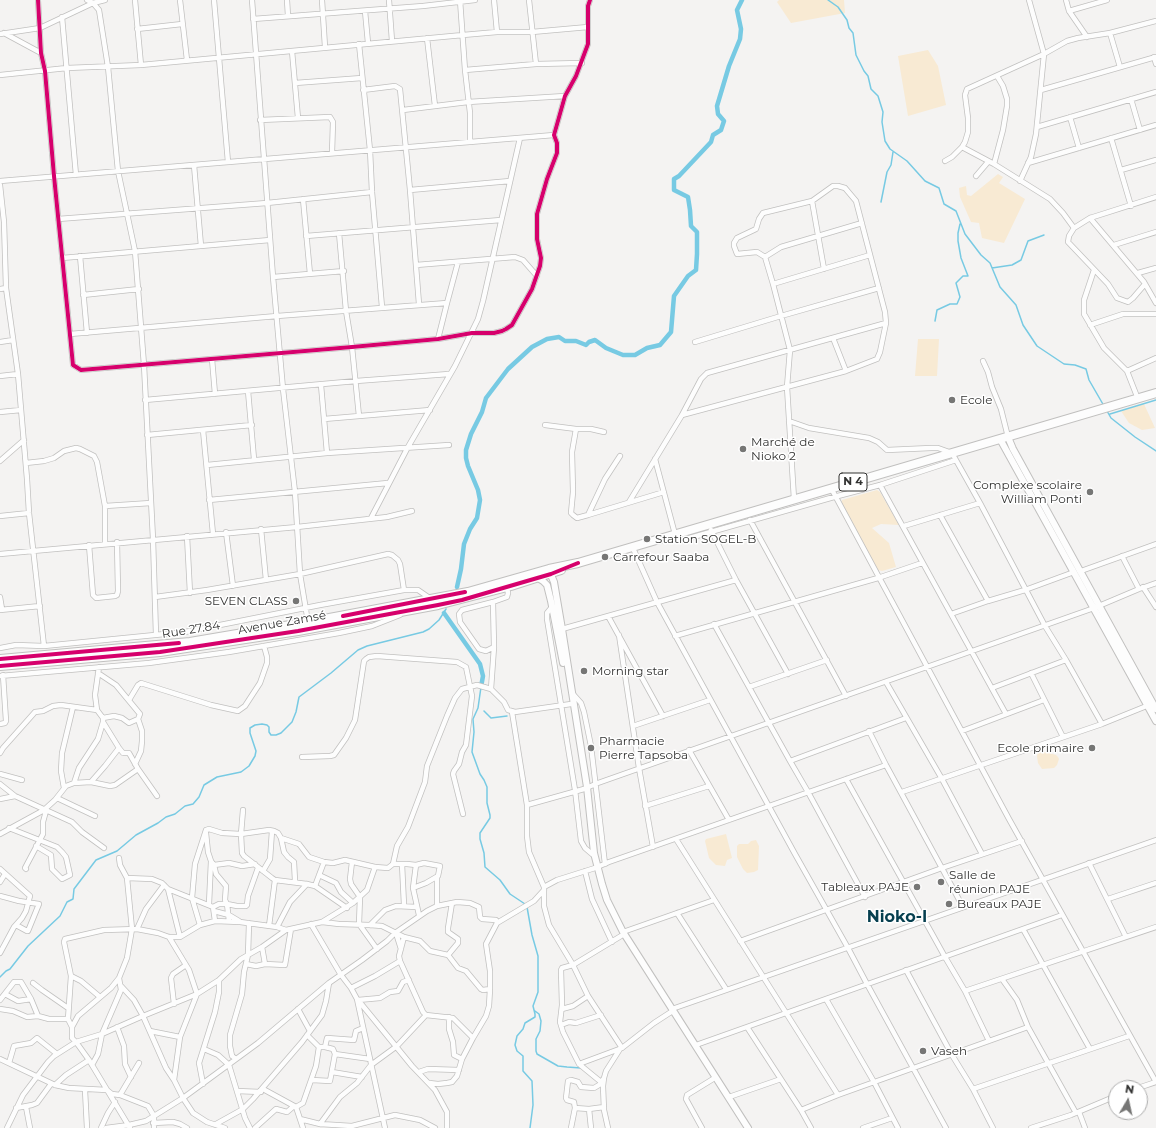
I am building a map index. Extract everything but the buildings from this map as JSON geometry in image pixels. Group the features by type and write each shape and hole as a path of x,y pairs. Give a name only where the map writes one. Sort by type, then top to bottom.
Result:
{"highway":[{"name":"N 4","path":"632,546 675,534 711,528 747,513 831,488 954,457 1000,439 1156,393"},
{"name":"Avenue Zamsé","path":"0,659 190,642 308,622 468,592 550,572 632,546"},
{"name":"Avenue Zamsé","path":"0,666 180,650 409,611 462,600 507,588 538,578 550,572"}],"street":[{"path":"38,0 41,53 45,72 73,365 78,369 281,354 438,339 472,333 502,331 512,324 532,289 540,266 541,258 537,239 537,214 547,179 557,153 557,143 554,135 565,96 582,63 588,44 588,6 590,0"},
{"path":"87,0 94,3 99,10 108,67 118,171 136,251 144,365 153,539 156,635"},
{"path":"2,33 40,28 102,0"},
{"path":"135,0 141,65"},
{"path":"180,0 187,60"},
{"path":"214,0 228,162"},
{"path":"252,0 263,159 283,389 295,492 300,574 308,622"},
{"path":"286,0 288,16"},
{"path":"322,0 325,47"},
{"path":"389,0 392,41"},
{"path":"422,0 423,6"},
{"path":"253,19 389,9 475,0"},
{"path":"494,0 497,32"},
{"path":"529,0 536,64"},
{"path":"1020,181 1031,157 1037,127 1044,54 1029,0"},
{"path":"1066,0 1069,11 1087,37"},
{"path":"1069,11 1107,0"},
{"path":"460,1 470,113 470,141"},
{"path":"365,11 368,43"},
{"path":"62,18 68,68 76,175"},
{"path":"945,161 949,160 965,142 968,132 965,95 967,90 1044,54 1067,41 1110,33 1156,21"},
{"path":"137,29 182,24"},
{"path":"0,75 45,72 68,68 141,65 256,53 497,32 532,32 588,27"},
{"path":"2,33 41,53"},
{"path":"1110,33 1120,67"},
{"path":"427,38 435,106"},
{"path":"358,44 370,150 372,192 382,307"},
{"path":"292,51 298,118"},
{"path":"1041,90 1155,57 1156,64"},
{"path":"465,70 536,64 582,63"},
{"path":"994,164 1003,130 1007,106 1007,99 997,76"},
{"path":"295,83 362,78"},
{"path":"364,90 395,86 399,87 400,89 419,304"},
{"path":"1037,127 1156,92"},
{"path":"403,110 468,102 565,96"},
{"path":"1131,99 1140,130"},
{"path":"260,120 330,117 333,122 332,153"},
{"path":"1070,117 1079,148"},
{"path":"1028,163 1156,125"},
{"path":"0,181 554,135"},
{"path":"371,518 388,483 472,333 483,301 520,138"},
{"path":"1111,138 1131,206"},
{"path":"962,147 994,164 1050,200 1063,213 1074,228"},
{"path":"1121,170 1156,160"},
{"path":"976,176 988,162"},
{"path":"194,165 201,246"},
{"path":"410,190 510,181"},
{"path":"0,185 6,288 18,374 29,512 44,646"},
{"path":"682,415 787,387 846,371 877,359 880,354 886,323 885,312 856,201 845,188 833,186 812,201 763,213 754,231 737,238 734,243 737,254 755,252 760,253 765,258 790,350 787,387 794,499"},
{"path":"58,219 267,203 372,192"},
{"path":"1145,284 1128,302 1117,298 1108,284 1068,242 1069,236 1074,228 1090,218 1156,197"},
{"path":"303,199 310,274"},
{"path":"812,201 824,269"},
{"path":"1090,218 1138,273 1156,303"},
{"path":"306,236 501,220"},
{"path":"765,258 781,247 817,235 862,223"},
{"path":"1114,246 1156,232"},
{"path":"339,233 344,271 346,311 352,347 359,416"},
{"path":"62,258 270,240"},
{"path":"773,284 870,255"},
{"path":"80,256 87,334"},
{"path":"416,266 493,258 519,258 523,260 537,276"},
{"path":"438,339 446,303 458,262"},
{"path":"1138,273 1156,268"},
{"path":"1094,270 1083,304 1084,314 1104,348 1127,371 1138,399"},
{"path":"273,277 344,271"},
{"path":"0,289 6,288"},
{"path":"695,342 879,288"},
{"path":"83,295 139,289"},
{"path":"70,334 87,334 277,316 446,303"},
{"path":"1090,325 1123,314 1156,314"},
{"path":"628,502 682,415 699,383 708,373 886,323"},
{"path":"833,338 846,371"},
{"path":"0,342 13,340"},
{"path":"1127,371 1156,358"},
{"path":"212,359 215,394"},
{"path":"983,361 1013,448 1081,571 1096,607"},
{"path":"0,376 18,374"},
{"path":"145,400 449,374"},
{"path":"321,385 327,453"},
{"path":"248,391 254,459"},
{"path":"0,412 21,410"},
{"path":"324,419 430,410"},
{"path":"789,421 809,428 869,438 878,442 887,450 938,448 954,457 980,503 1025,590 1102,724"},
{"path":"545,425 576,429 592,429 604,432"},
{"path":"147,435 252,426"},
{"path":"576,429 572,452 572,515 577,518 664,492"},
{"path":"203,430 213,534"},
{"path":"1000,439 1074,572 1153,705 1156,721"},
{"path":"0,461 24,440"},
{"path":"207,465 254,459 449,445"},
{"path":"26,463 44,461 54,458 64,451 76,448 94,456 98,462 105,506 106,543"},
{"path":"588,515 605,479 620,456"},
{"path":"788,674 736,580 711,528 750,521 880,485 954,457"},
{"path":"655,460 675,534"},
{"path":"209,500 388,483"},
{"path":"880,485 904,526 922,563 1006,714"},
{"path":"831,488 834,497 1062,915 1156,1082"},
{"path":"105,506 151,503"},
{"path":"904,526 980,503"},
{"path":"0,554 226,532 297,527 397,515 412,511"},
{"path":"0,516 29,512"},
{"path":"747,513 846,696"},
{"path":"940,516 988,601"},
{"path":"261,529 266,580"},
{"path":"226,532 233,586"},
{"path":"186,536 190,593"},
{"path":"89,545 93,595 96,598 117,595 117,542"},
{"path":"1081,571 1156,544"},
{"path":"632,546 657,602 675,636 946,1128"},
{"path":"155,597 190,593 300,574 388,554 392,555 400,564 404,590 418,590 431,599"},
{"path":"1122,556 1141,588 1156,607"},
{"path":"675,636 754,612 878,578 922,563"},
{"path":"550,572 562,629 572,692 596,868"},
{"path":"951,614 1025,590 1074,572"},
{"path":"538,578 547,585 552,607 571,704 585,788 592,854 607,900 622,934 744,1128"},
{"path":"562,629 736,580"},
{"path":"527,805 585,788 927,668 1096,607 1141,588 1156,584"},
{"path":"494,646 486,651 479,649 460,622 458,614 462,610 506,597 508,593 507,588"},
{"name":"Rue 27.84","path":"0,648 16,646 44,646 185,632 404,590"},
{"path":"0,597 1,609 40,606"},
{"path":"491,689 494,646 493,602"},
{"path":"552,607 547,613 547,619 575,790 581,841 585,848 592,854"},
{"path":"0,724 5,723 6,721 2,675 149,663 264,646 372,626 409,611"},
{"path":"608,616 663,716"},
{"path":"714,624 865,896"},
{"path":"619,635 645,806 653,847"},
{"path":"129,700 138,686 140,684 144,684 238,711 245,706 260,683 267,663 264,646"},
{"path":"302,757 334,755 346,738 355,720 364,661 370,657 377,656 457,662 466,667 472,696 468,738 453,774 463,814"},
{"path":"749,687 827,660"},
{"path":"992,688 1066,660"},
{"path":"98,667 94,695 97,710 119,748 123,752 129,753 157,796"},
{"path":"98,673 116,685 140,714 138,719 142,731 142,741 141,751 135,764"},
{"path":"1031,673 1063,737"},
{"path":"886,682 942,779 982,854"},
{"path":"393,864 397,846 408,827 425,782 427,766 455,698 462,689 470,686 477,686 491,689 504,702 508,710 512,712 571,704"},
{"path":"572,692 581,703 591,746 604,864"},
{"path":"633,726 710,700"},
{"path":"962,731 1044,700"},
{"path":"0,753 34,712 43,711 57,705 97,710"},
{"path":"902,792 981,766 1153,705"},
{"path":"64,788 61,771 62,753 73,707"},
{"path":"512,712 527,805 527,836 529,852 544,889 544,906 549,925 588,996 621,1049"},
{"path":"103,720 114,716 122,718 129,723 138,719"},
{"path":"790,761 906,718"},
{"path":"74,783 79,768 98,738 103,720"},
{"path":"869,731 963,907"},
{"path":"91,782 119,748"},
{"path":"690,750 729,820"},
{"path":"429,1083 438,1084 452,1082 457,1076 462,1059 472,1038 486,1016 489,1006 490,971 486,944 497,923 534,901 544,889 557,880 596,868 886,765"},
{"path":"0,834 9,828 45,811 64,788 74,783 91,782 110,786 114,785 138,769"},
{"path":"0,774 22,780"},
{"path":"846,779 965,991 989,1041"},
{"path":"0,784 15,796 72,822 82,832 104,848"},
{"path":"645,806 709,786"},
{"path":"0,799 15,796"},
{"path":"57,798 95,816"},
{"path":"243,810 241,834 242,854 275,880 295,881 315,886 347,908"},
{"path":"26,869 25,868 43,834 45,811"},
{"path":"9,828 57,847 66,857 70,875 62,879 52,869 51,854 36,846"},
{"path":"206,830 241,834 272,830 278,833 281,838 284,852 294,862 295,881"},
{"path":"206,830 208,852 216,874 226,886 225,900 227,904 229,921"},
{"path":"200,925 192,898 195,864 206,830"},
{"path":"263,871 270,859 272,830"},
{"path":"281,838 299,844 309,857 324,862 333,863 345,860 375,867 388,868 393,864 416,865 424,863 439,865 439,874 437,877 437,906"},
{"path":"676,839 838,1095"},
{"path":"608,1128 604,1107 603,1086 606,1071 621,1049 671,1011 726,989 848,948 1156,840"},
{"path":"740,941 942,868 1022,841"},
{"path":"119,858 120,865 127,878 135,929"},
{"path":"315,886 324,862"},
{"path":"352,862 350,879 351,884 360,897 359,924 377,949"},
{"path":"213,863 256,866"},
{"path":"213,863 212,907 215,921"},
{"path":"1089,863 1126,937"},
{"path":"402,864 404,905"},
{"path":"416,865 413,888 419,915"},
{"path":"212,907 219,904 244,907 247,905 256,866"},
{"path":"322,922 353,904 367,890 375,867"},
{"path":"0,869 30,894 30,901 22,918 16,925 0,953"},
{"path":"585,871 592,899 612,942"},
{"path":"0,882 5,874"},
{"path":"319,875 336,882 340,892 353,904"},
{"path":"413,888 426,884 437,877"},
{"path":"127,878 152,879 166,887 229,915 240,922"},
{"path":"268,926 275,880"},
{"path":"1108,899 1156,883"},
{"path":"277,927 290,902 307,884"},
{"path":"72,1027 78,1016 111,988 119,978 128,958 135,929 146,909 166,887"},
{"path":"166,887 180,937"},
{"path":"0,896 18,901 30,901 40,905 28,931 16,925"},
{"path":"603,1080 579,1064 566,1040 561,1025 562,968 572,965 612,942 622,934 677,912 714,900"},
{"path":"106,1128 130,1127 146,1121 183,1098 258,1043 328,983 377,949 419,915 437,906 457,902 470,903 479,907 480,917 482,919 496,920 497,923"},
{"path":"448,955 458,943 458,939 448,932 452,903"},
{"path":"370,925 385,910 404,905 417,907"},
{"path":"677,912 726,989"},
{"path":"696,1046 1062,915"},
{"path":"130,1127 89,1060 72,1038 72,1027 68,1019 71,976 64,942 65,939 104,930 135,929 158,933 169,937 180,937 200,925 215,921 240,922 289,929"},
{"path":"7,1128 23,1095 48,1062 57,1054 76,1042 102,1034 197,994 219,980 248,955 289,929 322,922 382,926 420,942 430,951 448,955 458,968 466,971 481,989 490,989"},
{"path":"236,1058 232,1056 230,1035 242,994 248,955 249,923"},
{"path":"311,924 357,1000 435,1090 447,1112 447,1128"},
{"path":"965,991 1043,966 1156,926"},
{"path":"246,964 256,966 265,964 285,965 289,929"},
{"path":"1022,929 1090,1048"},
{"path":"396,933 401,949"},
{"path":"404,936 399,956 400,961 423,1012 426,1015 449,1017 456,1020 472,1038"},
{"path":"169,937 186,965 197,994 180,1037 174,1080"},
{"path":"262,947 265,964"},
{"path":"351,988 400,961"},
{"path":"174,1004 171,978 173,974 186,965"},
{"path":"906,970 952,1055 973,1089 993,1128"},
{"path":"71,976 81,981 100,997"},
{"path":"92,1065 98,1054 102,1034 121,990 119,978"},
{"path":"1002,979 1017,1000 1028,1027 1085,1128"},
{"path":"203,1084 199,1063 215,1012 219,992 219,980"},
{"path":"357,1000 380,998 390,992 398,991 403,982 409,980"},
{"path":"0,1000 14,982 18,981 23,984 38,1016"},
{"path":"33,983 68,1008"},
{"path":"216,1124 243,1109 262,1090 309,1033 322,1015 325,1008 328,983"},
{"path":"121,986 134,1000 150,1031 166,1068 193,1113 201,1119 225,1128"},
{"path":"5,994 18,1001 31,999"},
{"path":"562,1009 573,1006 588,996"},
{"path":"826,999 874,1082 898,1128"},
{"path":"357,1000 385,1128"},
{"path":"0,1009 15,1012 25,1017 38,1016 49,1019 68,1019"},
{"path":"255,1128 276,1109 287,1112 295,1106 303,1103 312,1080 319,1047 309,1033 298,1010"},
{"path":"671,1011 696,1046 748,1128"},
{"path":"320,1124 340,1097 362,1077 371,1065 397,1046 426,1015"},
{"path":"561,1025 569,1022 576,1023 601,1015"},
{"path":"449,1017 449,1029 453,1042 454,1055 462,1059"},
{"path":"117,1027 124,1046 124,1064 131,1077"},
{"path":"747,1027 811,1128"},
{"path":"801,1110 838,1095 1028,1027"},
{"path":"325,1047 327,1038 354,1040 356,1031 363,1028"},
{"path":"150,1031 180,1037"},
{"path":"973,1089 1129,1036"},
{"path":"9,1063 14,1046 31,1043 37,1038 57,1054"},
{"path":"312,1080 329,1082 331,1080 335,1054 333,1049 319,1047"},
{"path":"204,1049 218,1055 229,1065 245,1118 250,1128"},
{"path":"579,1064 621,1049"},
{"path":"335,1054 370,1059"},
{"path":"0,1059 53,1084 85,1090 106,1090 112,1094 120,1095 148,1106 154,1116 153,1125 173,1122 187,1128"},
{"path":"16,1108 26,1107 37,1103 53,1084 89,1060"},
{"path":"120,1095 139,1064"},
{"path":"419,1072 428,1069 458,1070"},
{"path":"332,1072 362,1077"},
{"path":"702,1128 686,1099 687,1095 713,1079"},
{"path":"729,1097 781,1079"},
{"path":"571,1128 574,1102 567,1100 566,1098 568,1081 571,1080 578,1082 581,1087 594,1088 603,1080"},
{"path":"85,1090 88,1128"},
{"path":"237,1091 262,1090 295,1106 302,1127 296,1128"},
{"path":"1031,1128 1108,1099"},
{"path":"101,1128 115,1102"},
{"path":"26,1107 30,1128"},
{"path":"574,1108 589,1109 604,1107"},
{"path":"589,1109 590,1128"},
{"path":"300,1119 320,1124 352,1126 364,1125 383,1117 395,1115 420,1120 435,1128"},
{"path":"863,1128 892,1118"}],"shaded area":[{"path":"779,0 844,0 845,13 791,23 777,2"},
{"path":"928,50 938,66 946,105 908,116 898,56"},
{"path":"998,174 1003,177 999,183 1025,199 1004,243 982,238 979,223 971,222 960,197 959,188 966,186 967,195 971,196"},
{"path":"918,339 939,339 937,376 915,376"},
{"path":"1144,404 1155,428 1142,430 1129,423 1121,411"},
{"path":"877,490 880,492 899,525 881,524 872,528 889,543 896,567 882,571 878,570 841,504 842,500"},
{"path":"1041,751 1056,755 1058,757 1059,759 1057,765 1054,768 1042,769 1038,763 1037,756"},
{"path":"726,834 732,858 727,860 725,866 716,865 709,858 705,841 706,839"},
{"path":"756,840 759,846 758,870 747,873 743,869 737,857 737,846 739,844 748,844 751,841"}],"waterway":[{"path":"457,587 464,544 470,529 477,518 480,500 478,490 468,466 466,450 471,434 482,412 486,398 508,369 532,347 547,339 559,337 565,341 576,341 586,345 595,340 606,348 623,355 635,355 647,348 660,345 671,332 674,296 688,276 696,270 697,254 697,232 691,226 688,197 674,190 674,179 679,176 711,142 713,135 721,130 724,121 718,114 717,106 729,66 740,39 741,29 737,10 742,0"},
{"path":"828,0 838,7 847,20 849,28 853,33 856,55 868,76 871,89 878,96 883,112 882,122 885,141 890,149 907,161 925,181 939,188 944,204 956,211 965,234 981,255 990,263 1000,287 1016,305 1023,325 1037,346 1064,364 1075,365 1086,369 1089,380 1104,406"},
{"path":"881,202 893,152"},
{"path":"935,321 937,310 950,304 957,304 960,297 956,283 963,276 968,276 961,258 958,241 960,224"},
{"path":"992,268 1012,265 1021,260 1028,241 1044,235"},
{"path":"1110,414 1156,400"},
{"path":"1107,411 1111,418 1156,451"},
{"path":"0,977 10,969 28,946 60,916 67,902 73,899 74,889 96,860 117,851 136,835 166,817 175,814 185,806 193,804 199,797 204,785 217,777 241,772 249,766 255,756 256,751 250,733 250,728 255,725 262,724 269,727 269,732 271,735 281,733 292,722 299,697 358,650 367,646 423,632 439,620 446,609"},
{"path":"444,613 480,664 483,676 481,687"},
{"path":"481,687 478,708 473,719 474,732 472,752 480,774 487,787 487,803 490,818 480,833 485,867 500,880 510,894 525,904"},
{"path":"484,711 491,718 507,716"},
{"path":"527,907 532,935 538,956 538,992 533,1006 535,1017 525,1023 523,1029 517,1036 515,1045 517,1051 523,1056 523,1071 532,1081 533,1105 530,1128"},
{"path":"535,1011 539,1014 541,1021 540,1031 536,1039 537,1054 558,1066 581,1068"}],"cycle path":[{"path":"38,0 41,53 45,71 73,365 81,370 438,339 472,333 494,333 502,331 512,325 532,289 540,266 541,258 537,239 537,214 547,179 557,153 557,143 554,135 565,96 576,76 588,44 588,6 590,0"},
{"path":"0,666 160,652 298,631 462,600 551,574 578,563"},
{"path":"343,616 465,592"},
{"path":"0,659 179,643"}],"place":[{"name":"Ecole","path":"952,400"},
{"name":"Marché de Nioko 2","path":"743,449"},
{"name":"Complexe scolaire William Ponti","path":"1090,492"},
{"name":"Station SOGEL-B","path":"647,539"},
{"name":"Carrefour Saaba","path":"605,557"},
{"name":"SEVEN CLASS","path":"296,601"},
{"name":"Morning star","path":"584,671"},
{"name":"Pharmacie Pierre Tapsoba","path":"591,748"},
{"name":"Ecole primaire","path":"1092,748"},
{"name":"Salle de réunion PAJE","path":"941,882"},
{"name":"Tableaux PAJE","path":"917,887"},
{"name":"Bureaux PAJE","path":"949,904"},
{"name":"Vaseh","path":"923,1051"}],"district":[{"name":"Nioko-I","path":"897,917"}]}
